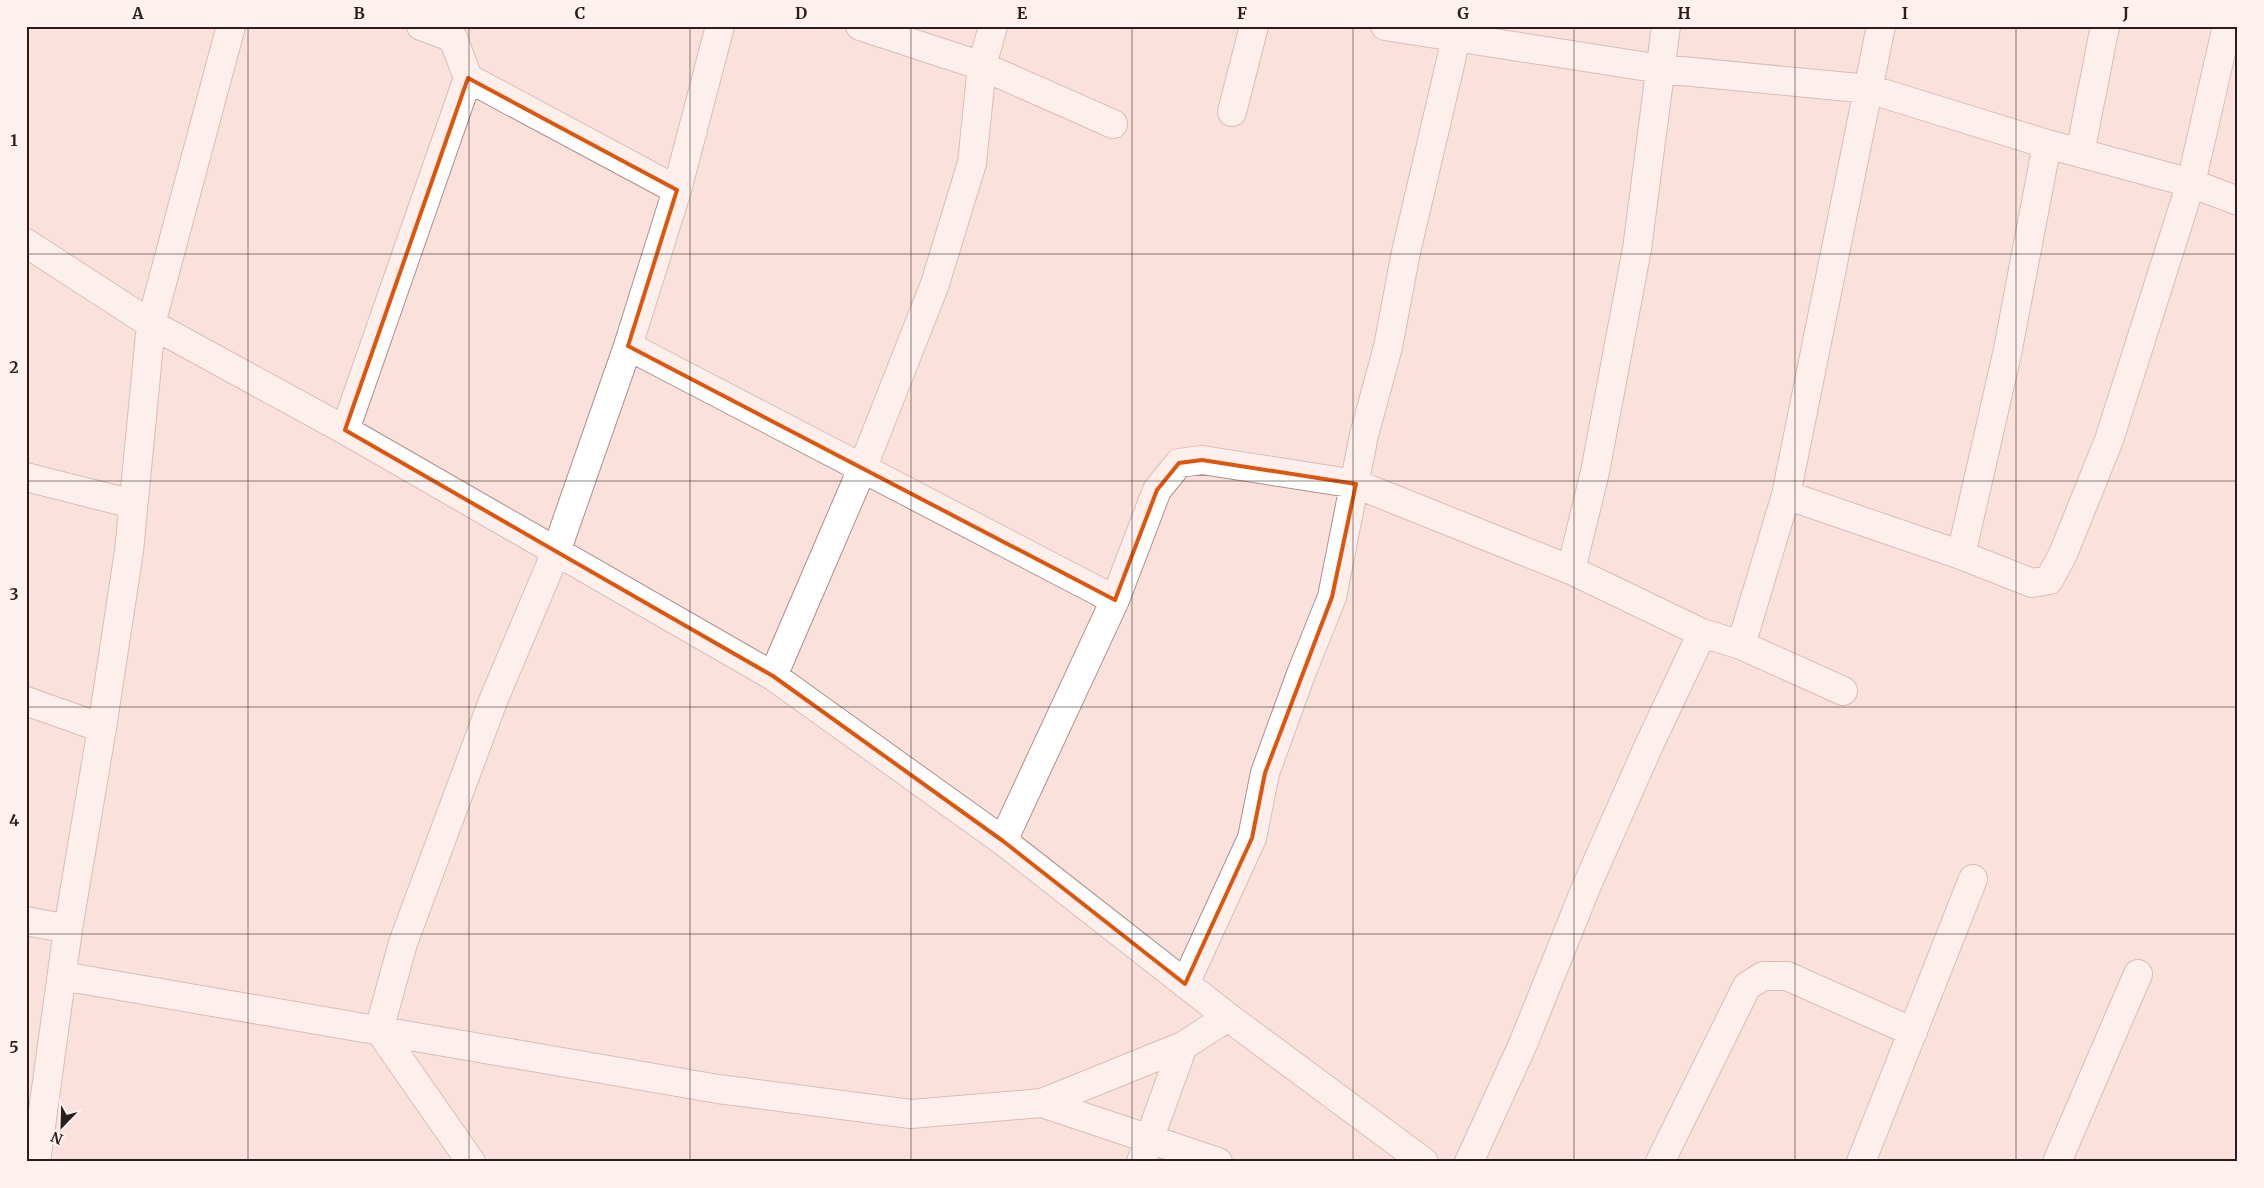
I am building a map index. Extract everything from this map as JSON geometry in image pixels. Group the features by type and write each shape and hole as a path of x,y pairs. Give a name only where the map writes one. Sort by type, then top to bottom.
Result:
{"street":[{"path":"36,1162 68,929 129,552 151,324 230,26"},
{"path":"345,430 468,78 455,32 421,26"},
{"path":"379,1030 407,934 494,701 556,552 628,346 677,190 720,26"},
{"path":"860,26 982,66 1113,124"},
{"path":"773,676 862,470 935,284 972,163 982,66 993,26"},
{"path":"1232,112 1254,26"},
{"path":"1385,26 1458,32 1660,69 1870,89 2047,144 2191,183 2238,201"},
{"path":"1571,570 1595,472 1637,249 1666,26"},
{"path":"1741,645 1786,495 1870,89 1881,26"},
{"path":"2080,153 2105,26"},
{"path":"1786,495 1961,555 2032,583 2049,580 2063,554 2109,440 2191,183 2227,26"},
{"path":"1185,984 1252,838 1265,774 1301,674 1332,597 1356,484 1364,435 1388,347 1406,252 1458,32"},
{"path":"468,78 677,190"},
{"path":"1961,555 2007,354 2047,144"},
{"path":"26,243 151,324 345,430 773,676 1003,841 1406,1157"},
{"path":"628,346 862,470 1115,600"},
{"path":"1003,841 1115,600 1157,490 1179,463 1202,460 1356,484 1571,570 1702,633 1741,645 1844,691"},
{"path":"26,477 133,504"},
{"path":"1469,1162 1523,1044 1587,885 1650,743 1702,633"},
{"path":"26,701 102,728"},
{"path":"1861,1162 1974,879"},
{"path":"26,921 68,929"},
{"path":"2057,1162 2138,974"},
{"path":"62,976 718,1089 911,1114 1042,1103 1183,1046 1228,1017"},
{"path":"1660,1162 1747,986 1763,976 1787,976 1913,1032"},
{"path":"379,1030 471,1162"},
{"path":"1145,1150 1183,1046"},
{"path":"1042,1103 1145,1150 1218,1162"}],"highlighted area":[{"path":"468,78 677,190 628,346 1115,600 1157,490 1179,463 1202,460 1356,484 1332,597 1265,773 1252,838 1185,984 1003,841 773,676 345,430"}]}
